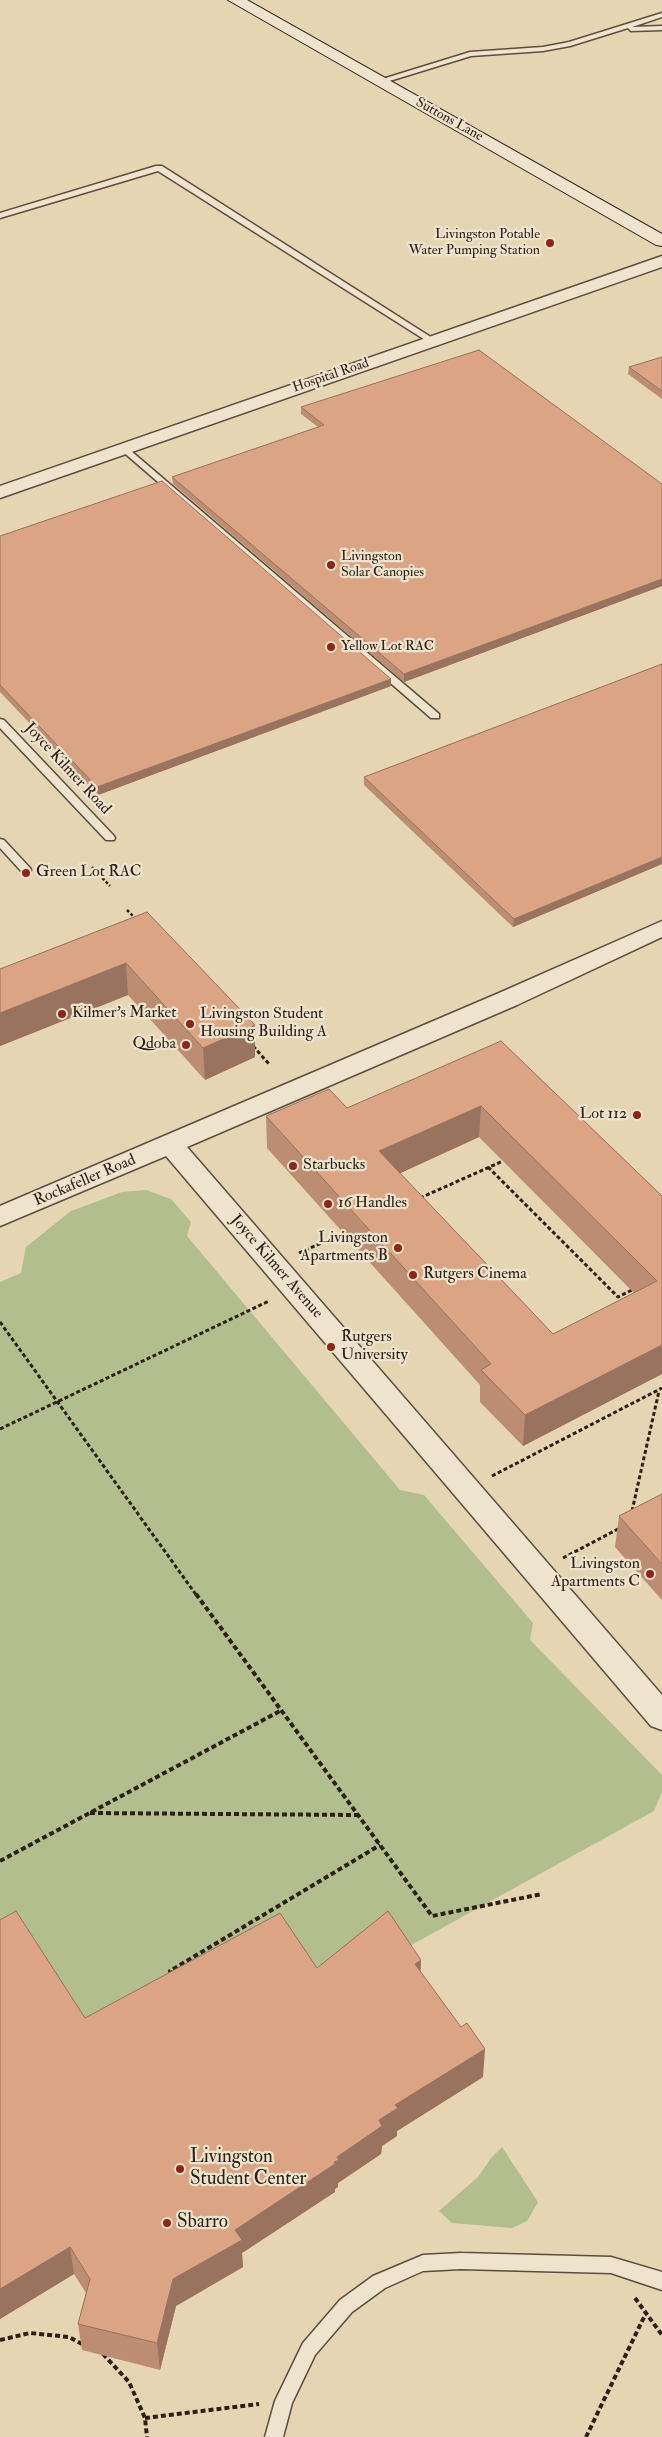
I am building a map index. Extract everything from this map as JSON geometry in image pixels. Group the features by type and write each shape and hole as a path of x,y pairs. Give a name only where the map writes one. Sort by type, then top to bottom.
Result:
{"street":[{"name":"Suttons Lane","path":"236,0 662,241"},
{"name":"Hospital Road","path":"0,492 662,261"},
{"path":"171,1145 538,985 662,928"},
{"name":"Rockafeller Road","path":"0,1217 171,1145"},
{"name":"Joyce Kilmer Avenue","path":"171,1145 662,1716"}],"lane":[{"path":"380,81 470,54 570,44 662,15"},
{"path":"618,29 662,28"},
{"path":"0,216 159,168 433,341"},
{"path":"124,448 435,716"},
{"name":"Joyce Kilmer Road","path":"0,722 110,838"},
{"path":"0,842 26,870"},
{"path":"274,2437 284,2401 309,2349 346,2306 379,2282 423,2263 461,2261 611,2266 662,2281"}],"path":[{"path":"92,867 110,886"},
{"path":"128,910 141,925"},
{"path":"249,1042 269,1064"},
{"path":"417,1200 503,1161"},
{"path":"488,1167 618,1297 636,1288"},
{"path":"274,1265 354,1228"},
{"path":"0,1430 294,1288"},
{"path":"0,1322 280,1711 432,1916 542,1894"},
{"path":"466,1489 661,1389"},
{"path":"632,1513 661,1389"},
{"path":"538,1572 622,1526"},
{"path":"0,1861 280,1711"},
{"path":"90,1813 357,1815"},
{"path":"174,1979 170,1971 380,1845"},
{"path":"238,1930 242,1936"},
{"path":"586,2437 646,2313"},
{"path":"0,2340 30,2333 69,2337 86,2346"},
{"path":"94,2350 103,2354 129,2382 145,2418 147,2437"},
{"path":"145,2418 284,2401"}],"green space":[{"path":"146,1190 171,1199 191,1222 187,1236 400,1490 424,1495 533,1623 530,1640 662,1775 662,1792 654,1811 317,1997 82,2050 0,1952 0,1282 21,1273 26,1247 71,1211 122,1192"},
{"path":"502,2147 538,2202 527,2221 512,2228 452,2223 439,2211 478,2177 491,2158"}],"building":[{"path":"479,350 662,484 662,579 404,674 172,477 324,425 301,407"},
{"path":"662,357 662,391 629,367"},
{"path":"162,481 391,679 97,787 0,685 0,536"},
{"path":"662,664 662,857 514,919 364,777"},
{"path":"147,912 255,1025 203,1048 126,963 0,1013 0,969"},
{"name":"Livingston Apartments B","path":"501,1041 662,1196 662,1345 525,1415 481,1370 491,1364 266,1116 329,1089 347,1108","holes":["481,1106 657,1281 553,1334 379,1151"]},
{"path":"662,1494 662,1564 619,1516"},
{"name":"Livingston Student Center","path":"16,1911 85,2018 280,1913 317,1968 388,1911 421,1960 415,1964 461,2027 467,2023 485,2049 395,2105 398,2108 379,2120 382,2126 337,2157 339,2160 334,2162 335,2164 235,2230 242,2240 173,2279 157,2343 78,2324 90,2279 70,2247 0,2289 0,1920"}],"place":[{"name":"Livingston Potable Water Pumping Station","path":"550,243"},
{"name":"Livingston Solar Canopies","path":"331,565"},
{"name":"Yellow Lot RAC","path":"331,647"},
{"name":"Green Lot RAC","path":"26,873"},
{"name":"Kilmer's Market","path":"62,1014"},
{"name":"Livingston Student Housing Building A","path":"190,1024"},
{"name":"Qdoba","path":"186,1045"},
{"name":"Lot 112","path":"637,1115"},
{"name":"Starbucks","path":"293,1166"},
{"name":"16 Handles","path":"328,1204"},
{"name":"Livingston Apartments B","path":"398,1248"},
{"name":"Rutgers Cinema","path":"413,1275"},
{"name":"Rutgers University","path":"331,1347"},
{"name":"Livingston Apartments C","path":"650,1574"},
{"name":"Livingston Student Center","path":"180,2169"},
{"name":"Sbarro","path":"167,2223"}]}
